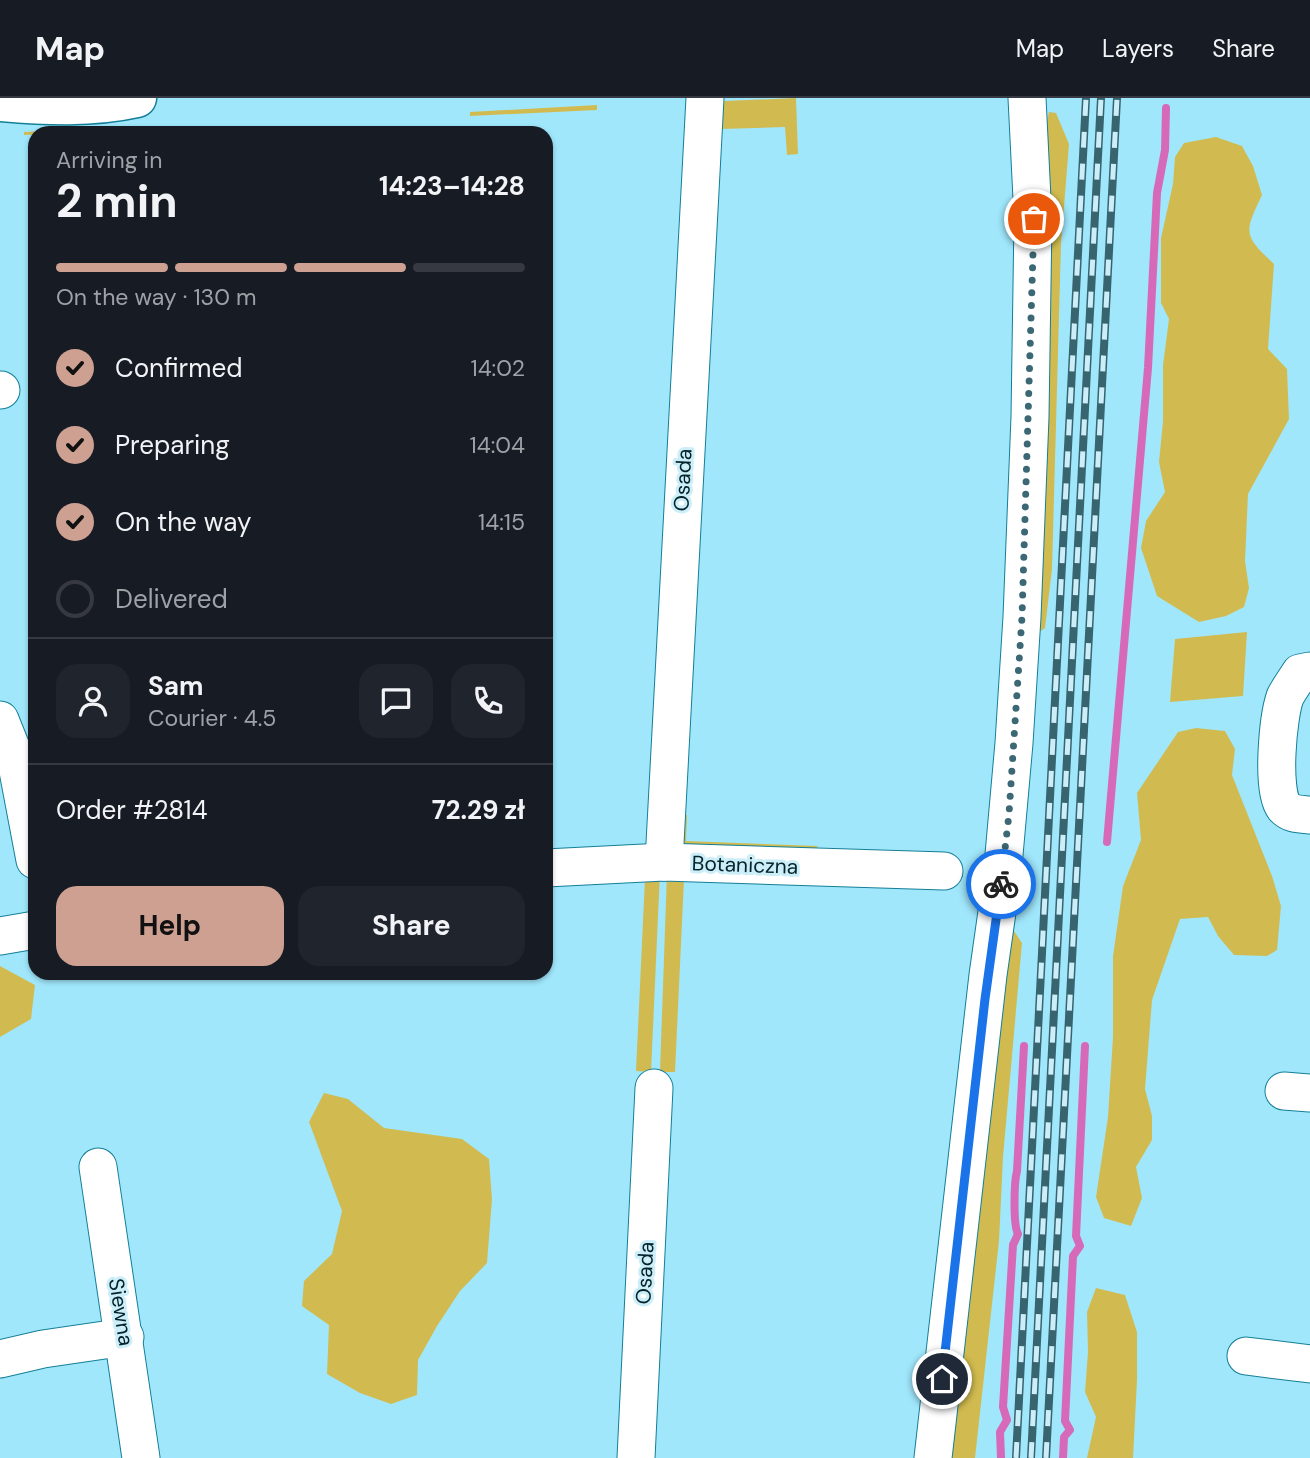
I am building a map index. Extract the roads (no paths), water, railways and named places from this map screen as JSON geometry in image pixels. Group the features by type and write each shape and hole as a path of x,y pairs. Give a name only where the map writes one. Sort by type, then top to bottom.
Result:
{"main road":[{"path":"0,102 53,106 137,98"}],"street":[{"name":"Osada","path":"664,862 705,98"},
{"path":"933,1458 985,999 1002,877 1014,743 1030,417 1034,219 1027,98"},
{"path":"1305,672 1286,696 1280,720 1278,783 1285,808 1295,814 1310,815"},
{"path":"0,720 16,760 28,823"},
{"name":"Botaniczna","path":"553,868 664,862 944,871"},
{"path":"0,936 28,931"},
{"name":"Osada","path":"636,1458 654,1088"},
{"name":"Siewna","path":"97,1167 125,1336 141,1458"},
{"path":"0,1359 125,1336"},
{"path":"1246,1356 1310,1364"}],"waterway":[{"path":"1107,842 1148,368 1157,193 1165,150 1166,108"},
{"path":"1001,1458 1000,1432 1007,1420 1003,1407 1013,1245 1018,1234 1015,1222 1015,1193 1024,1046"},
{"path":"1063,1458 1064,1437 1070,1430 1065,1421 1073,1256 1080,1246 1076,1236 1085,1046"}],"railway":[{"path":"1016,1458 1086,98"},
{"path":"1031,1458 1101,98"},
{"path":"1046,1458 1117,98"}]}
